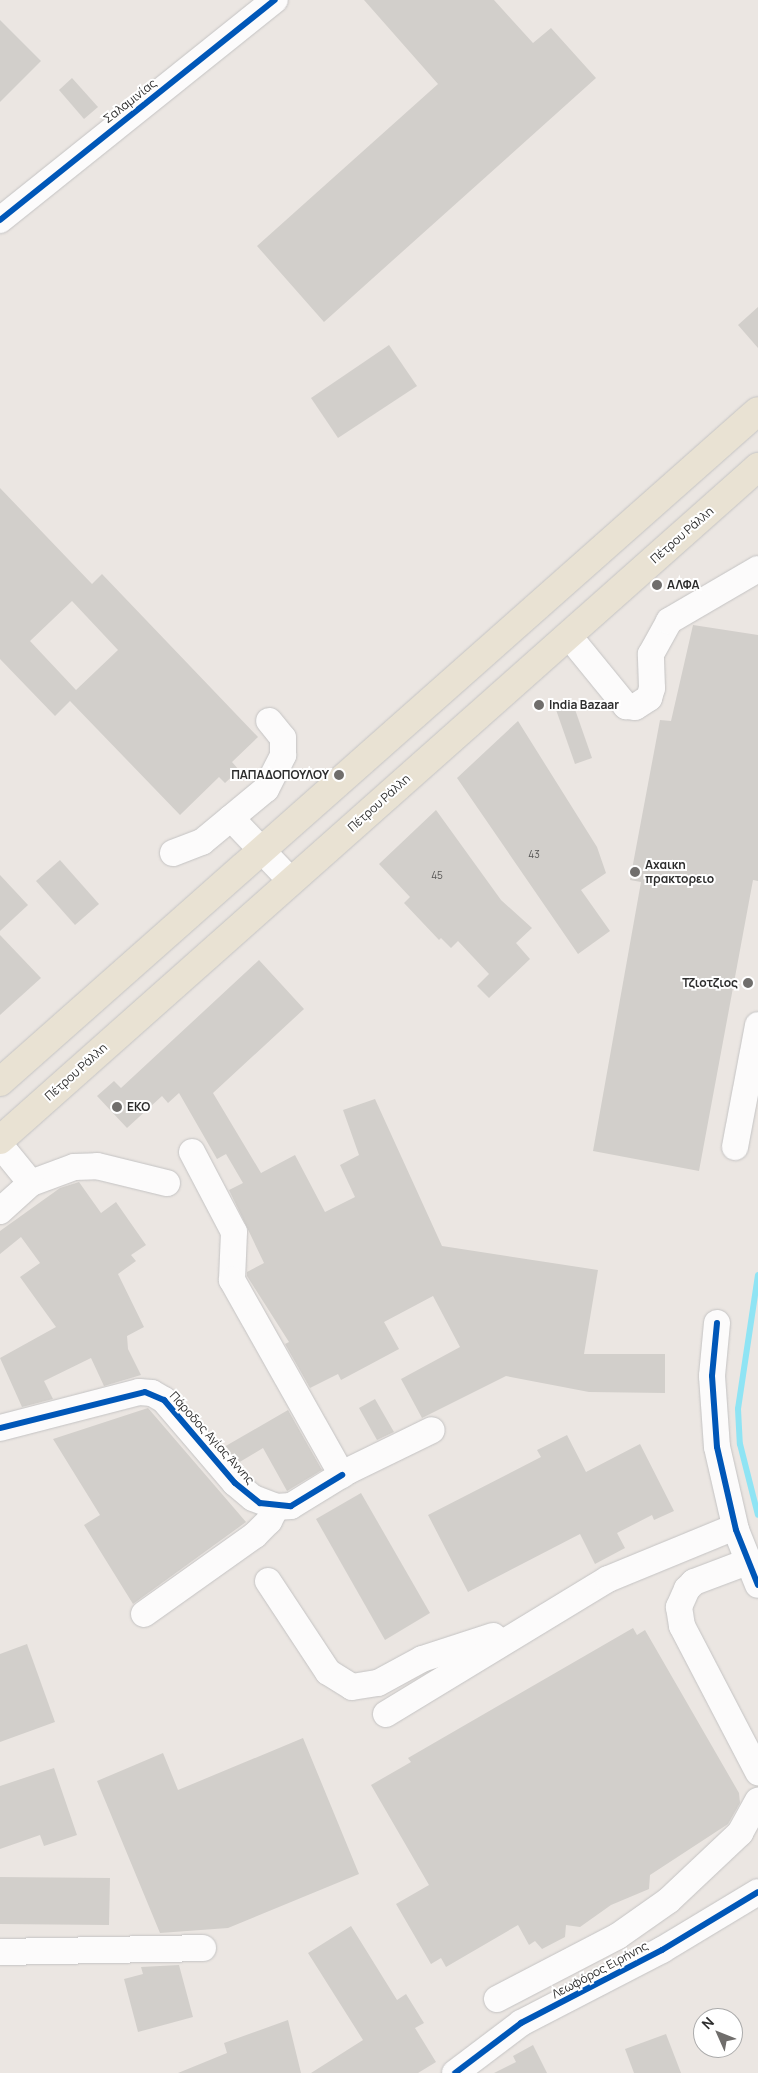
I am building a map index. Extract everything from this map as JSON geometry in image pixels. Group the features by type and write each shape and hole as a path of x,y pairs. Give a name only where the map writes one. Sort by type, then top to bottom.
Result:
{"main road":[{"path":"0,1082 758,411"},
{"name":"Πέτρου Ράλλη","path":"0,1140 758,467"}],"street":[{"name":"Σαλαμινίας","path":"0,220 275,0"},
{"path":"568,636 626,706 635,707 649,698 652,688 651,654 669,621 758,569"},
{"path":"173,852 202,842 266,789 283,755 283,738 269,721"},
{"path":"231,818 292,881"},
{"path":"735,1147 758,1025"},
{"path":"0,1145 31,1183"},
{"path":"192,1152 234,1232 232,1280 342,1475"},
{"path":"0,1211 31,1183 74,1167 91,1166 167,1183"},
{"path":"717,1323 714,1418 735,1527 747,1562 758,1585"},
{"name":"Πάροδος Αγίας Άννης","path":"0,1428 139,1392 152,1393 164,1400 235,1483 252,1498 276,1507"},
{"path":"144,1614 254,1535 269,1521 276,1507 291,1506 342,1475 432,1430"},
{"path":"386,1714 520,1630 608,1578 735,1527"},
{"path":"747,1562 694,1582 686,1589 679,1607 682,1626 758,1772"},
{"path":"268,1581 328,1672 352,1687 378,1683 422,1659 475,1640 520,1630"},
{"path":"497,1999 618,1936 685,1888 740,1833 758,1800"},
{"name":"Λεωφόρος Ειρήνης","path":"455,2073 522,2023 662,1950 758,1892"},
{"path":"0,1952 203,1948"}],"building":[{"path":"364,0 494,0 533,43 551,28 596,78 324,322 257,246 438,84"},
{"path":"0,20 41,61 0,102"},
{"path":"72,78 98,107 84,119 59,90"},
{"path":"758,307 758,348 738,325"},
{"path":"389,345 417,386 338,438 311,398"},
{"path":"0,488 92,584 102,574 258,737 232,762 239,770 225,783 219,777 180,815 70,701 55,716 0,659","holes":["72,601 118,650 76,690 30,641"]},
{"path":"693,625 758,635 758,881 753,880 699,1171 593,1151 641,882 630,880 660,720 671,721"},
{"path":"571,698 592,758 575,764 554,704"},
{"path":"518,721 597,847 606,873 581,890 610,931 578,954 457,778"},
{"path":"436,810 501,900 532,928 516,943 530,959 489,998 477,986 489,974 458,941 451,948 441,938 439,940 404,903 410,897 379,864"},
{"path":"60,860 99,904 75,925 36,881"},
{"path":"0,875 28,905 0,931"},
{"path":"0,935 41,978 0,1015"},
{"path":"259,960 304,1009 213,1093 261,1173 295,1155 325,1212 355,1197 340,1165 359,1155 343,1110 375,1099 442,1246 598,1270 584,1354 665,1354 665,1393 589,1392 506,1376 422,1418 401,1379 460,1347 433,1296 384,1322 399,1349 341,1380 338,1374 310,1388 285,1344 289,1342 247,1276 247,1272 264,1263 229,1190 243,1183 226,1154 217,1159 179,1093 168,1103 162,1096 127,1128 97,1096 114,1081 121,1088"},
{"path":"79,1182 101,1213 116,1202 146,1245 131,1255 136,1261 118,1274 144,1327 127,1336 128,1349 141,1375 104,1386 91,1358 44,1381 53,1399 22,1407 0,1358 56,1327 20,1277 40,1263 21,1237 0,1254 0,1231 60,1188"},
{"path":"375,1399 394,1432 377,1440 359,1408"},
{"path":"148,1408 246,1522 133,1604 84,1525 100,1515 53,1439"},
{"path":"288,1410 322,1470 287,1491 263,1448 238,1463 224,1447"},
{"path":"567,1435 586,1472 640,1444 674,1511 654,1520 652,1515 617,1533 625,1548 595,1564 580,1534 468,1592 428,1515 541,1457 537,1450"},
{"path":"361,1493 430,1613 385,1640 316,1519"},
{"path":"633,1628 637,1635 645,1630 739,1793 740,1803 728,1824 650,1875 649,1889 611,1905 580,1927 566,1925 565,1937 542,1949 535,1941 529,1945 518,1925 446,1967 441,1958 431,1964 396,1904 429,1885 371,1785 411,1762 408,1758"},
{"path":"27,1644 55,1722 0,1742 0,1654"},
{"path":"303,1738 359,1874 228,1928 160,1933 97,1781 163,1753 178,1790"},
{"path":"54,1768 77,1835 44,1846 40,1835 0,1849 0,1786"},
{"path":"0,1877 110,1878 109,1925 0,1924"},
{"path":"351,1926 397,2000 406,1994 424,2023 415,2028 436,2062 418,2073 311,2073 363,2040 308,1953"},
{"path":"179,1965 193,2017 138,2032 124,1979 143,1974 141,1967"},
{"path":"288,2020 301,2073 178,2073 227,2053 224,2043"},
{"path":"666,2034 681,2073 634,2073 625,2049"},
{"path":"533,2045 547,2073 494,2073 516,2062 513,2056"}],"waterway":[{"path":"758,1275 738,1409 740,1444 758,1515"}],"cycle path":[{"path":"0,220 275,0"},
{"path":"717,1323 712,1376 717,1447 736,1530 758,1585"},
{"path":"0,1428 145,1392 164,1400 235,1483 260,1503 291,1506 342,1475"},
{"path":"455,2073 521,2023 662,1950 758,1892"}],"place":[{"name":"ΑΛΦΑ","path":"657,585"},
{"name":"India Bazaar","path":"539,705"},
{"name":"ΠΑΠΑΔΟΠΟΥΛΟΥ","path":"339,775"},
{"name":"Αχαικη πρακτορειο","path":"635,872"},
{"name":"Τζιοτζιος","path":"748,983"},
{"name":"EKO","path":"117,1107"}]}
